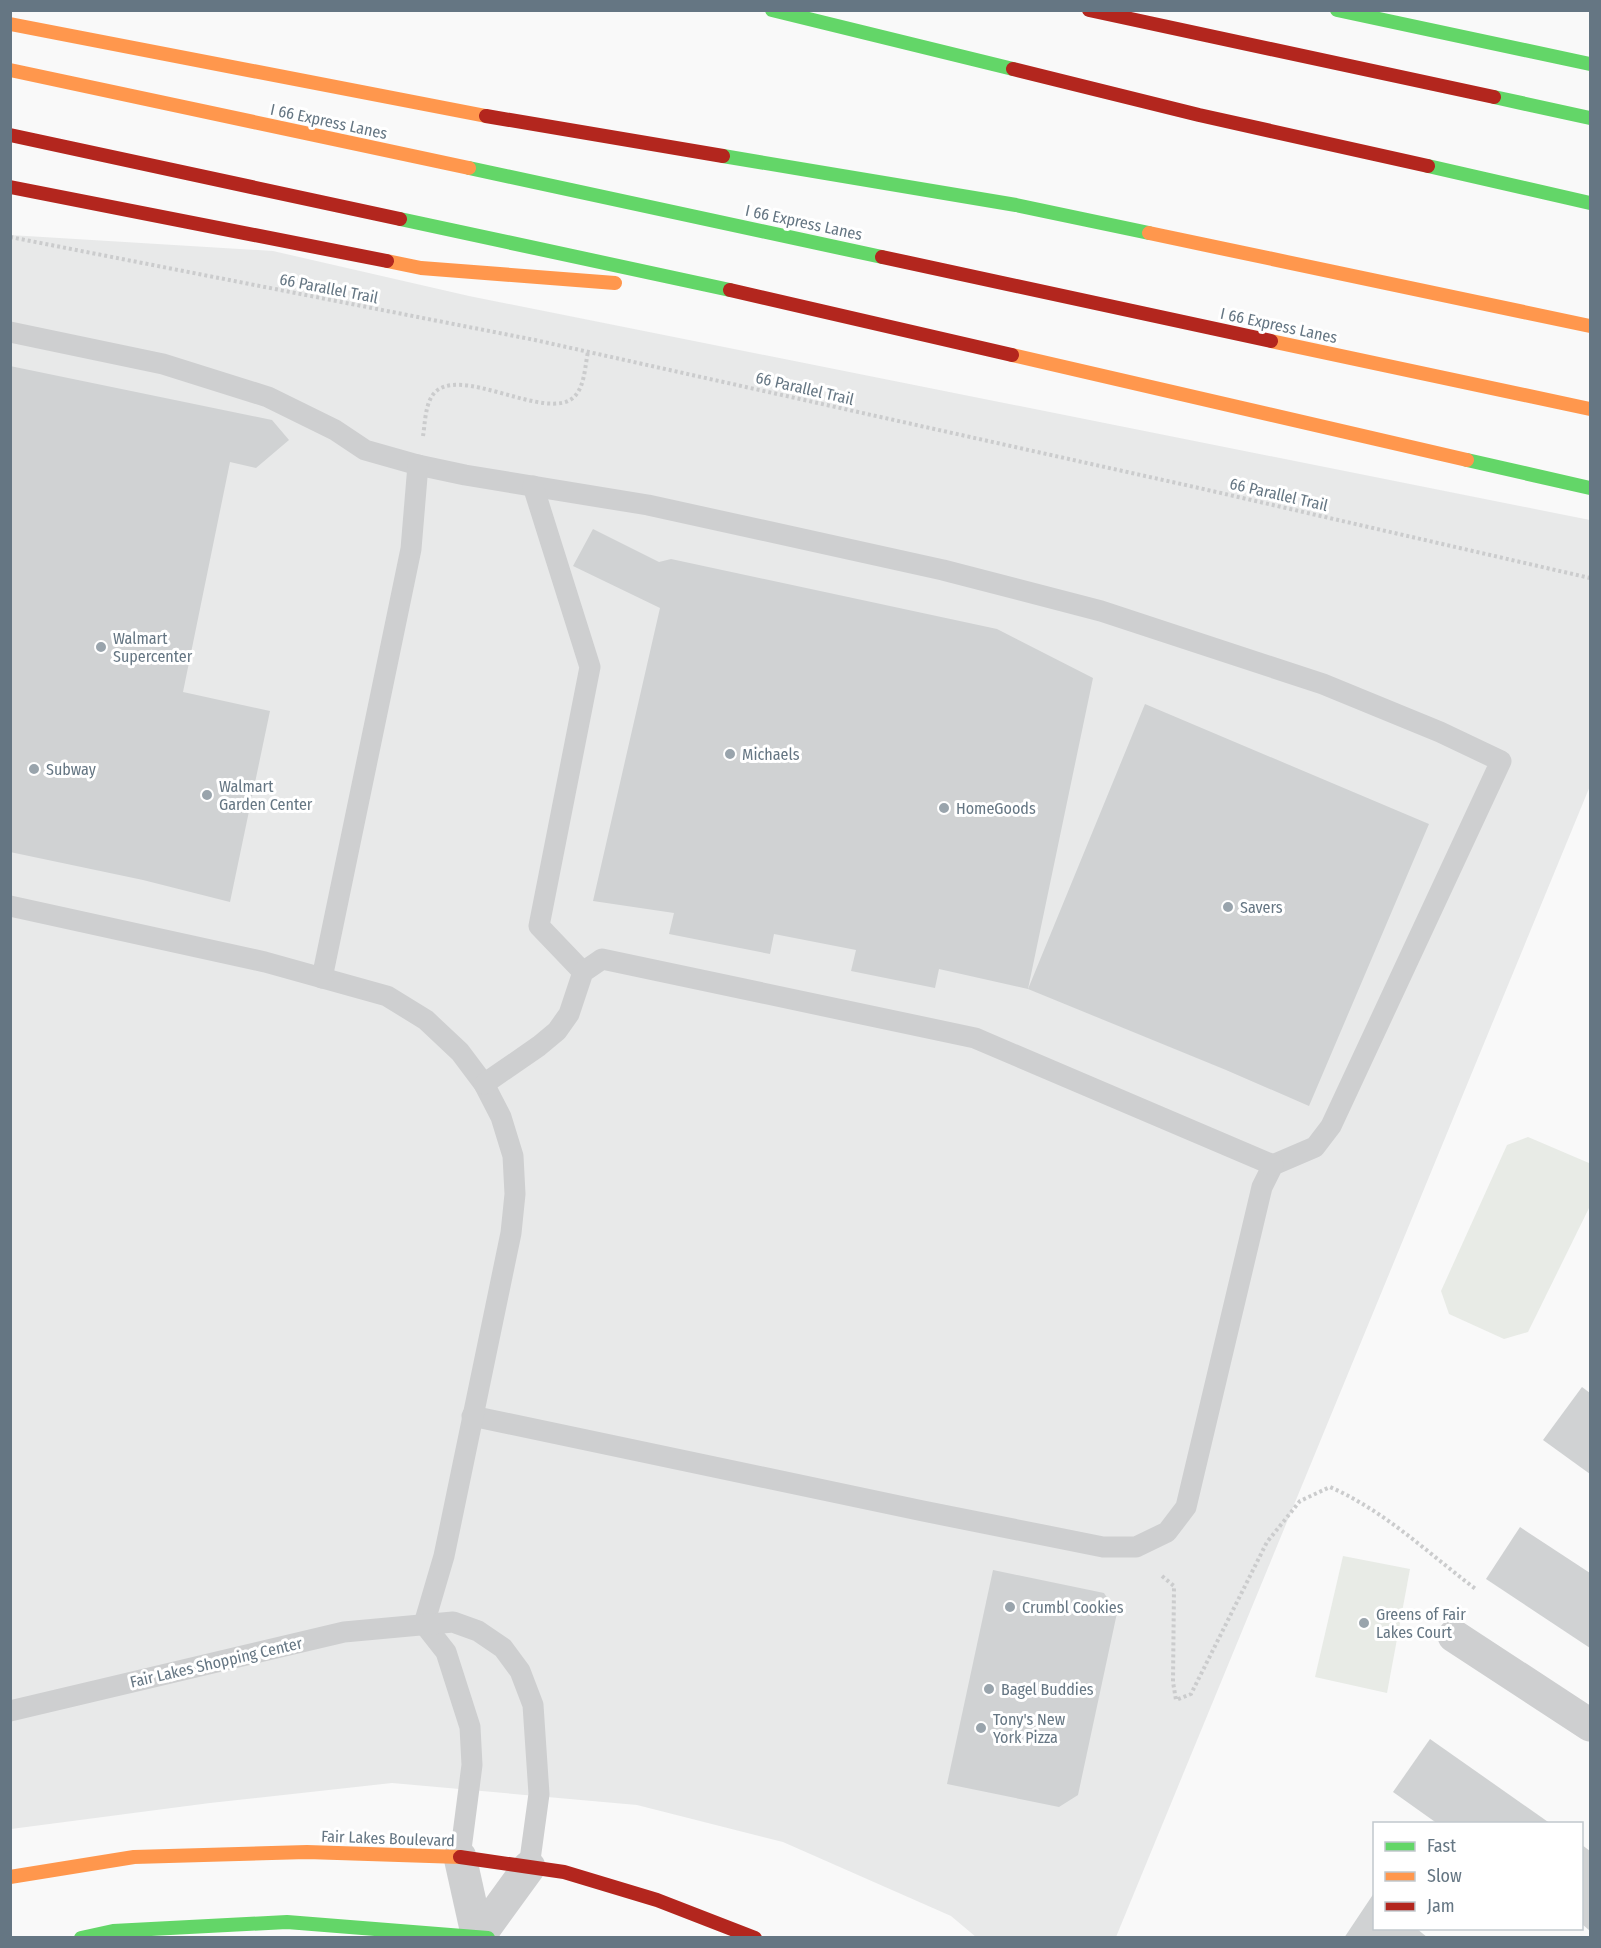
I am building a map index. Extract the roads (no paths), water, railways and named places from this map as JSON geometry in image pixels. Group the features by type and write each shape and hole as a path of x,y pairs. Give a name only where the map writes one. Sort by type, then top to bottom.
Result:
{"main road":[{"path":"772,10 1199,115 1590,203"},
{"path":"1089,10 1590,118"},
{"path":"1337,10 1590,64"},
{"path":"10,24 435,108 1016,205 1590,326"},
{"name":"I 66 Express Lanes","path":"10,70 1590,409"},
{"path":"10,135 743,293 1590,488"},
{"path":"10,187 421,268 624,284"},
{"path":"647,286 743,293"},
{"name":"Fair Lakes Boulevard","path":"10,1877 134,1857 307,1852 459,1857 564,1872 657,1900 755,1938"},
{"path":"81,1938 113,1931 287,1923 482,1937"}],"street":[{"path":"1454,1636 1590,1725"},
{"path":"459,1857 482,1937"},
{"path":"482,1937 529,1867"}],"lane":[{"path":"10,332 163,364 268,397 335,430 365,450 418,465 648,505 909,562 1101,611 1323,684 1440,732 1501,761 1331,1126 1316,1147 1273,1165 1262,1188 1186,1507 1167,1532 1136,1546 1103,1546 982,1523 472,1416"},
{"path":"322,978 411,549 418,465"},
{"path":"533,486 590,667 540,926 583,972"},
{"path":"10,906 265,962 387,996 426,1020 460,1052 484,1084 501,1117 513,1156 515,1194 511,1233 444,1556 424,1624 446,1652 470,1727 472,1765 459,1857"},
{"path":"484,1084 557,1031 569,1014 583,972 602,958 975,1038 1273,1165"},
{"name":"Fair Lakes Shopping Center","path":"10,1711 344,1632 453,1622 478,1631 503,1648 520,1671 533,1705 539,1794 529,1867"}],"place":[{"name":"Walmart Supercenter","path":"101,647"},
{"name":"Michaels","path":"730,754"},
{"name":"Subway","path":"34,769"},
{"name":"Walmart Garden Center","path":"207,795"},
{"name":"HomeGoods","path":"944,808"},
{"name":"Savers","path":"1228,907"},
{"name":"Crumbl Cookies","path":"1010,1607"},
{"name":"Greens of Fair Lakes Court","path":"1364,1623"},
{"name":"Bagel Buddies","path":"989,1689"},
{"name":"Tony's New York Pizza","path":"981,1728"}]}
